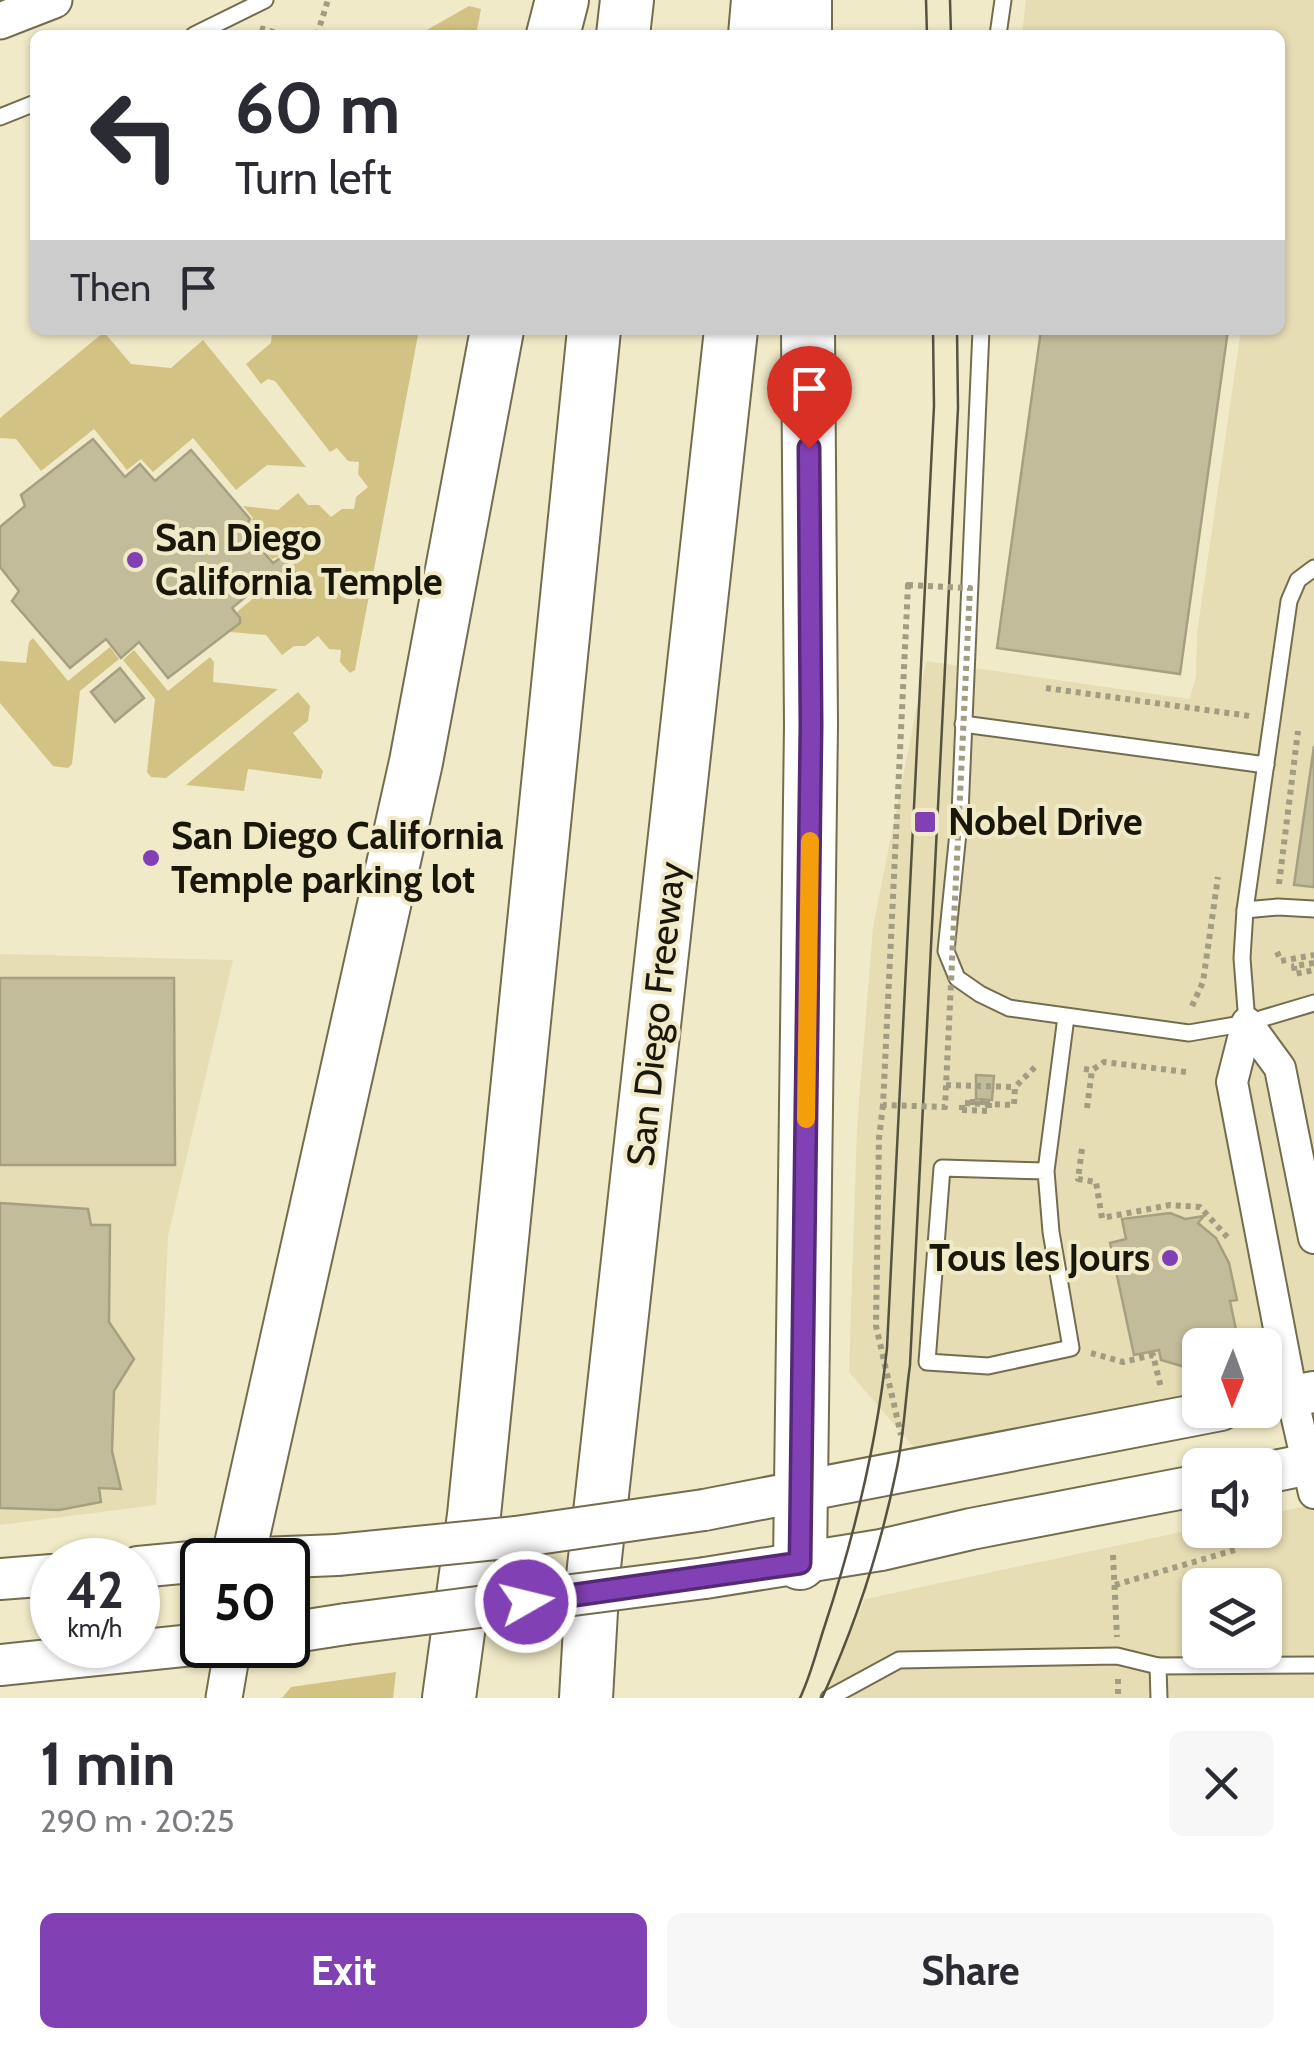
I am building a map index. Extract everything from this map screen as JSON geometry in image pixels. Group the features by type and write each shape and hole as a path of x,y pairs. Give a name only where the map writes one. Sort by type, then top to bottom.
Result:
{"highway":[{"path":"554,30 562,0"},
{"path":"624,30 627,0"},
{"path":"755,30 758,0"},
{"path":"805,0 805,30"},
{"path":"228,1538 416,762 497,335"},
{"path":"448,1698 474,1515 593,335"},
{"name":"San Diego Freeway","path":"586,1698 594,1576 730,335"},
{"path":"800,1563 811,725 808,335"}],"main road":[{"path":"310,1556 516,1537 704,1510 1182,1418"},
{"path":"1282,1473 1312,1474"},
{"path":"310,1630 704,1578 881,1550 1182,1488"},
{"path":"0,1579 30,1577"},
{"path":"0,1665 180,1646"}],"street":[{"path":"0,22 54,0"},
{"path":"1247,1023 1280,1068 1314,1238"},
{"path":"1247,1023 1232,1082 1290,1397 1312,1474"},
{"path":"224,1698 229,1668"}],"lane":[{"path":"204,30 264,0"},
{"path":"999,30 1002,0"},
{"path":"0,117 30,105"},
{"path":"981,335 960,813 946,951 957,978 1009,1008 1189,1033 1247,1023 1314,1003"},
{"path":"1247,1023 1242,958 1245,910 1289,602 1298,580 1314,568"},
{"path":"963,724 1266,765"},
{"path":"1245,910 1314,910"},
{"path":"1046,1171 942,1168 928,1362 988,1366 1071,1348 1051,1232 1046,1171 1066,1017"},
{"path":"830,1698 898,1660 1117,1656 1158,1666 1314,1665"},
{"path":"1158,1666 1158,1698"}],"path":[{"path":"319,30 328,0"},
{"path":"883,1105 945,1108 970,588 908,585 883,1105 878,1138 876,1326 905,1452"},
{"path":"1046,688 1251,716"},
{"path":"1278,884 1299,724"},
{"path":"1192,1006 1203,982 1218,877"},
{"path":"1277,952 1281,961 1314,962"},
{"path":"1088,1108 1088,1070 1104,1062 1186,1072"},
{"path":"966,1085 965,1102 989,1102 989,1111 962,1110 962,1103 978,1104 995,1105 1014,1105 1015,1087 1038,1064"},
{"path":"946,1085 1015,1087"},
{"path":"1082,1149 1078,1180 1096,1182 1102,1218 1170,1205 1200,1207 1234,1244"},
{"path":"1071,1348 1123,1362 1153,1355 1166,1403"},
{"path":"1113,1555 1115,1582 1238,1548"}],"shaded area":[{"path":"1026,0 1314,0 1314,1382 1282,1389 1282,1328 1182,1328 1182,1409 925,1460 849,1372 857,1127 873,927 926,661 1189,699 1196,677 1197,633 1240,335 1285,335 1285,30 1023,30"},
{"path":"469,6 481,9 477,30 427,30"},
{"path":"100,335 107,335 131,364 171,368 203,340 306,467 267,465 236,490 193,438 153,472 141,459 127,470 94,429 41,471 16,439 0,438 0,418"},
{"path":"272,335 418,335 355,670 350,673 340,662 341,650 329,649 318,636 282,655 266,635 230,632 241,622 237,612 270,584 279,591 296,578 296,571 283,555 272,559 246,529 253,518 243,506 278,510 298,493 308,505 319,505 331,517 342,509 354,509 356,497 368,487 358,474 359,462 348,461 337,448 330,452 275,381 268,379 261,384 246,364 271,343"},
{"path":"33,638 68,681 110,647 119,659 80,691 72,764 68,768 53,766 0,703 0,661 26,663"},
{"path":"134,650 168,691 210,657 214,662 213,682 278,689 166,778 151,777 147,772 155,699 123,660"},
{"path":"298,692 310,706 308,721 293,733 323,771 321,779 248,769 244,791 186,785"},
{"path":"0,954 233,960 168,1236 156,1505 0,1525"},
{"path":"1314,1504 1314,1698 823,1698 865,1599 1182,1532 1182,1548 1282,1548 1282,1511"},
{"path":"396,1672 393,1698 282,1698 291,1687"}],"building":[{"path":"1040,335 1227,335 1180,674 997,648"},
{"name":"San Diego California Temple","path":"93,439 125,477 140,464 155,481 191,450 250,519 244,529 273,563 282,557 295,572 294,578 279,590 267,579 232,608 240,623 168,678 139,642 121,658 106,639 70,668 12,601 19,591 0,567 0,527 25,506 21,495"},
{"path":"120,668 144,698 115,722 91,692"},
{"path":"1314,746 1314,887 1294,885"},
{"path":"0,978 174,978 175,1165 0,1165"},
{"path":"976,1075 994,1076 992,1100 976,1099"},
{"path":"0,1203 88,1209 91,1225 110,1225 109,1322 134,1359 114,1391 112,1451 121,1489 99,1488 101,1502 59,1510 0,1508"},
{"path":"1170,1213 1185,1219 1204,1216 1198,1223 1216,1238 1229,1263 1237,1300 1230,1301 1236,1328 1182,1328 1182,1366 1161,1360 1159,1350 1134,1355 1110,1243 1126,1239 1122,1219"}],"tram line":[{"path":"926,0 927,30"},
{"path":"950,0 951,30"},
{"path":"800,1698 855,1522 871,1453 887,1348 934,406 933,335"},
{"path":"822,1698 856,1615 882,1530 899,1459 910,1365 958,408 957,335"}],"slow traffic":[{"path":"806,1119 810,841"}],"place":[{"name":"San Diego California Temple","path":"135,560"},
{"name":"Nobel Drive","path":"925,822"},
{"name":"San Diego California Temple parking lot","path":"151,858"},
{"name":"Tous les Jours","path":"1170,1258"}],"route":[{"path":"526,1602 800,1563 811,725 809,448"}]}
